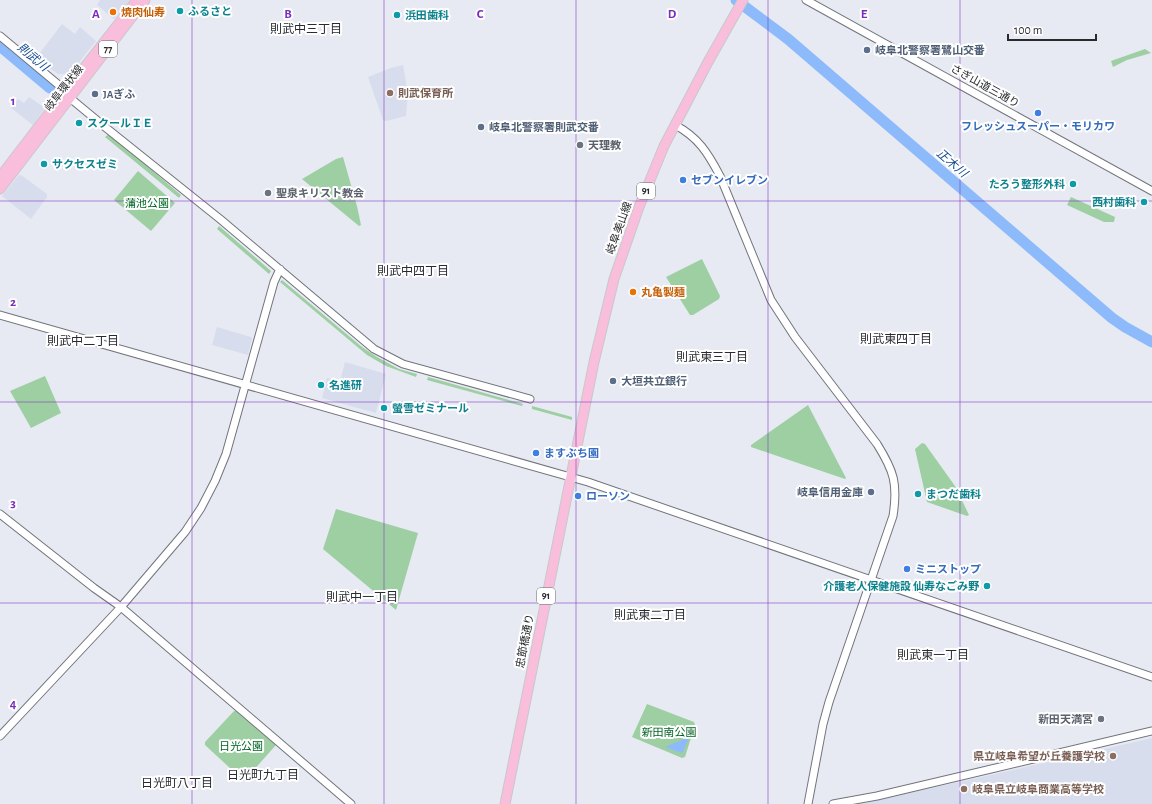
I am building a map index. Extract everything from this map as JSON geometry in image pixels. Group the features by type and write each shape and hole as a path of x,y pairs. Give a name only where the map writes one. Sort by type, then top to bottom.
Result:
{"main road":[{"name":"岐阜環状線","path":"0,189 137,0"},
{"name":"岐阜環状線","path":"0,177 146,0"},
{"name":"岐阜美山線","path":"589,388 603,322 614,280 623,251 654,170 675,125 741,3"},
{"name":"忠節橋通り","path":"505,804 589,388"}],"street":[{"name":"さぎ山道三通り","path":"806,0 1152,191"},
{"path":"0,36 105,127 220,218 374,349 388,358 403,364 530,399"},
{"path":"675,125 696,140 713,162 768,294 784,321 877,444 888,462 894,483 894,511 822,724 808,804"},
{"path":"0,736 121,607 185,532 201,508 215,481 226,454 274,282 280,269"},
{"path":"0,316 572,476 1152,678"},
{"path":"0,514 94,588 121,607 351,804"},
{"path":"833,804 885,794 1152,731"}],"shaded area":[{"name":"焼肉仙寿","path":"100,0 130,0 114,19 97,5"},
{"path":"62,24 75,34 80,27 96,41 70,74 58,74 36,58"},
{"name":"則武保育所","path":"403,65 408,93 406,116 386,121 383,120 368,77"},
{"path":"29,97 45,108 33,125 11,108 18,99 24,103"},
{"path":"19,175 47,194 47,197 31,219 2,196"},
{"path":"217,327 251,337 252,339 248,355 212,345"},
{"path":"345,362 386,374 376,413 322,398 327,378 340,381"},
{"name":"県立岐阜希望が丘養護学校","path":"1152,738 1152,804 859,804 995,774"}],"green space":[{"path":"1145,49 1151,53 1127,60 1113,67 1111,61"},
{"path":"109,134 181,195 179,198 105,137"},
{"path":"343,157 357,206 361,225 359,226 302,179 336,159"},
{"name":"蒲池公園","path":"138,171 175,203 151,231 114,200"},
{"path":"1071,197 1115,217 1114,222 1104,222 1067,205"},
{"path":"219,226 271,271 269,274 217,229"},
{"path":"702,259 720,296 719,299 693,315 690,315 666,277"},
{"path":"282,280 362,347 399,369 417,374 416,377 386,366 367,355 280,282"},
{"path":"45,376 61,413 31,428 10,391"},
{"path":"428,377 523,404 522,406 427,380"},
{"path":"808,405 846,478 845,479 751,447 751,445"},
{"path":"532,406 572,417 572,420 532,409"},
{"path":"922,443 925,444 955,486 969,515 967,516 927,502 915,449"},
{"path":"336,509 418,533 396,610 323,549"},
{"name":"新田南公園","path":"647,704 694,722 695,725 685,757 682,758 632,737"},
{"name":"日光公園","path":"234,711 236,711 276,745 244,781 205,745 205,742"}],"water":[{"path":"689,737 683,752 681,753 665,747"}],"waterway":[{"name":"正木川","path":"736,0 788,39 1112,318 1152,342"},
{"name":"則武川","path":"0,46 50,88"}],"place":[{"name":"ふるさと","path":"180,11"},
{"name":"焼肉仙寿","path":"113,12"},
{"name":"浜田歯科","path":"397,15"},
{"name":"岐阜北警察署鷺山交番","path":"867,50"},
{"name":"則武保育所","path":"390,93"},
{"name":"JAぎふ","path":"95,94"},
{"name":"フレッシュスーパー・モリカワ","path":"1038,113"},
{"name":"スクールＩＥ","path":"79,123"},
{"name":"岐阜北警察署則武交番","path":"481,127"},
{"name":"天理教","path":"580,145"},
{"name":"サクセスゼミ","path":"44,164"},
{"name":"セブンイレブン","path":"683,180"},
{"name":"たろう整形外科","path":"1073,184"},
{"name":"聖泉キリスト教会","path":"268,193"},
{"name":"西村歯科","path":"1144,202"},
{"name":"丸亀製麺","path":"633,292"},
{"name":"大垣共立銀行","path":"613,381"},
{"name":"名進研","path":"321,385"},
{"name":"螢雪ゼミナール","path":"384,408"},
{"name":"ますぶち園","path":"536,453"},
{"name":"岐阜信用金庫","path":"871,492"},
{"name":"まつだ歯科","path":"918,494"},
{"name":"ローソン","path":"578,496"},
{"name":"ミニストップ","path":"907,569"},
{"name":"介護老人保健施設 仙寿なごみ野","path":"987,586"},
{"name":"新田天満宮","path":"1101,719"},
{"name":"県立岐阜希望が丘養護学校","path":"1113,756"},
{"name":"岐阜県立岐阜商業高等学校","path":"964,789"}],"district":[{"name":"則武中三丁目","path":"306,29"},
{"name":"則武中四丁目","path":"413,271"},
{"name":"則武東四丁目","path":"896,339"},
{"name":"則武中二丁目","path":"83,341"},
{"name":"則武東三丁目","path":"712,357"},
{"name":"則武中一丁目","path":"362,597"},
{"name":"則武東二丁目","path":"650,615"},
{"name":"則武東一丁目","path":"933,655"},
{"name":"日光町九丁目","path":"263,775"},
{"name":"日光町八丁目","path":"177,783"}]}
